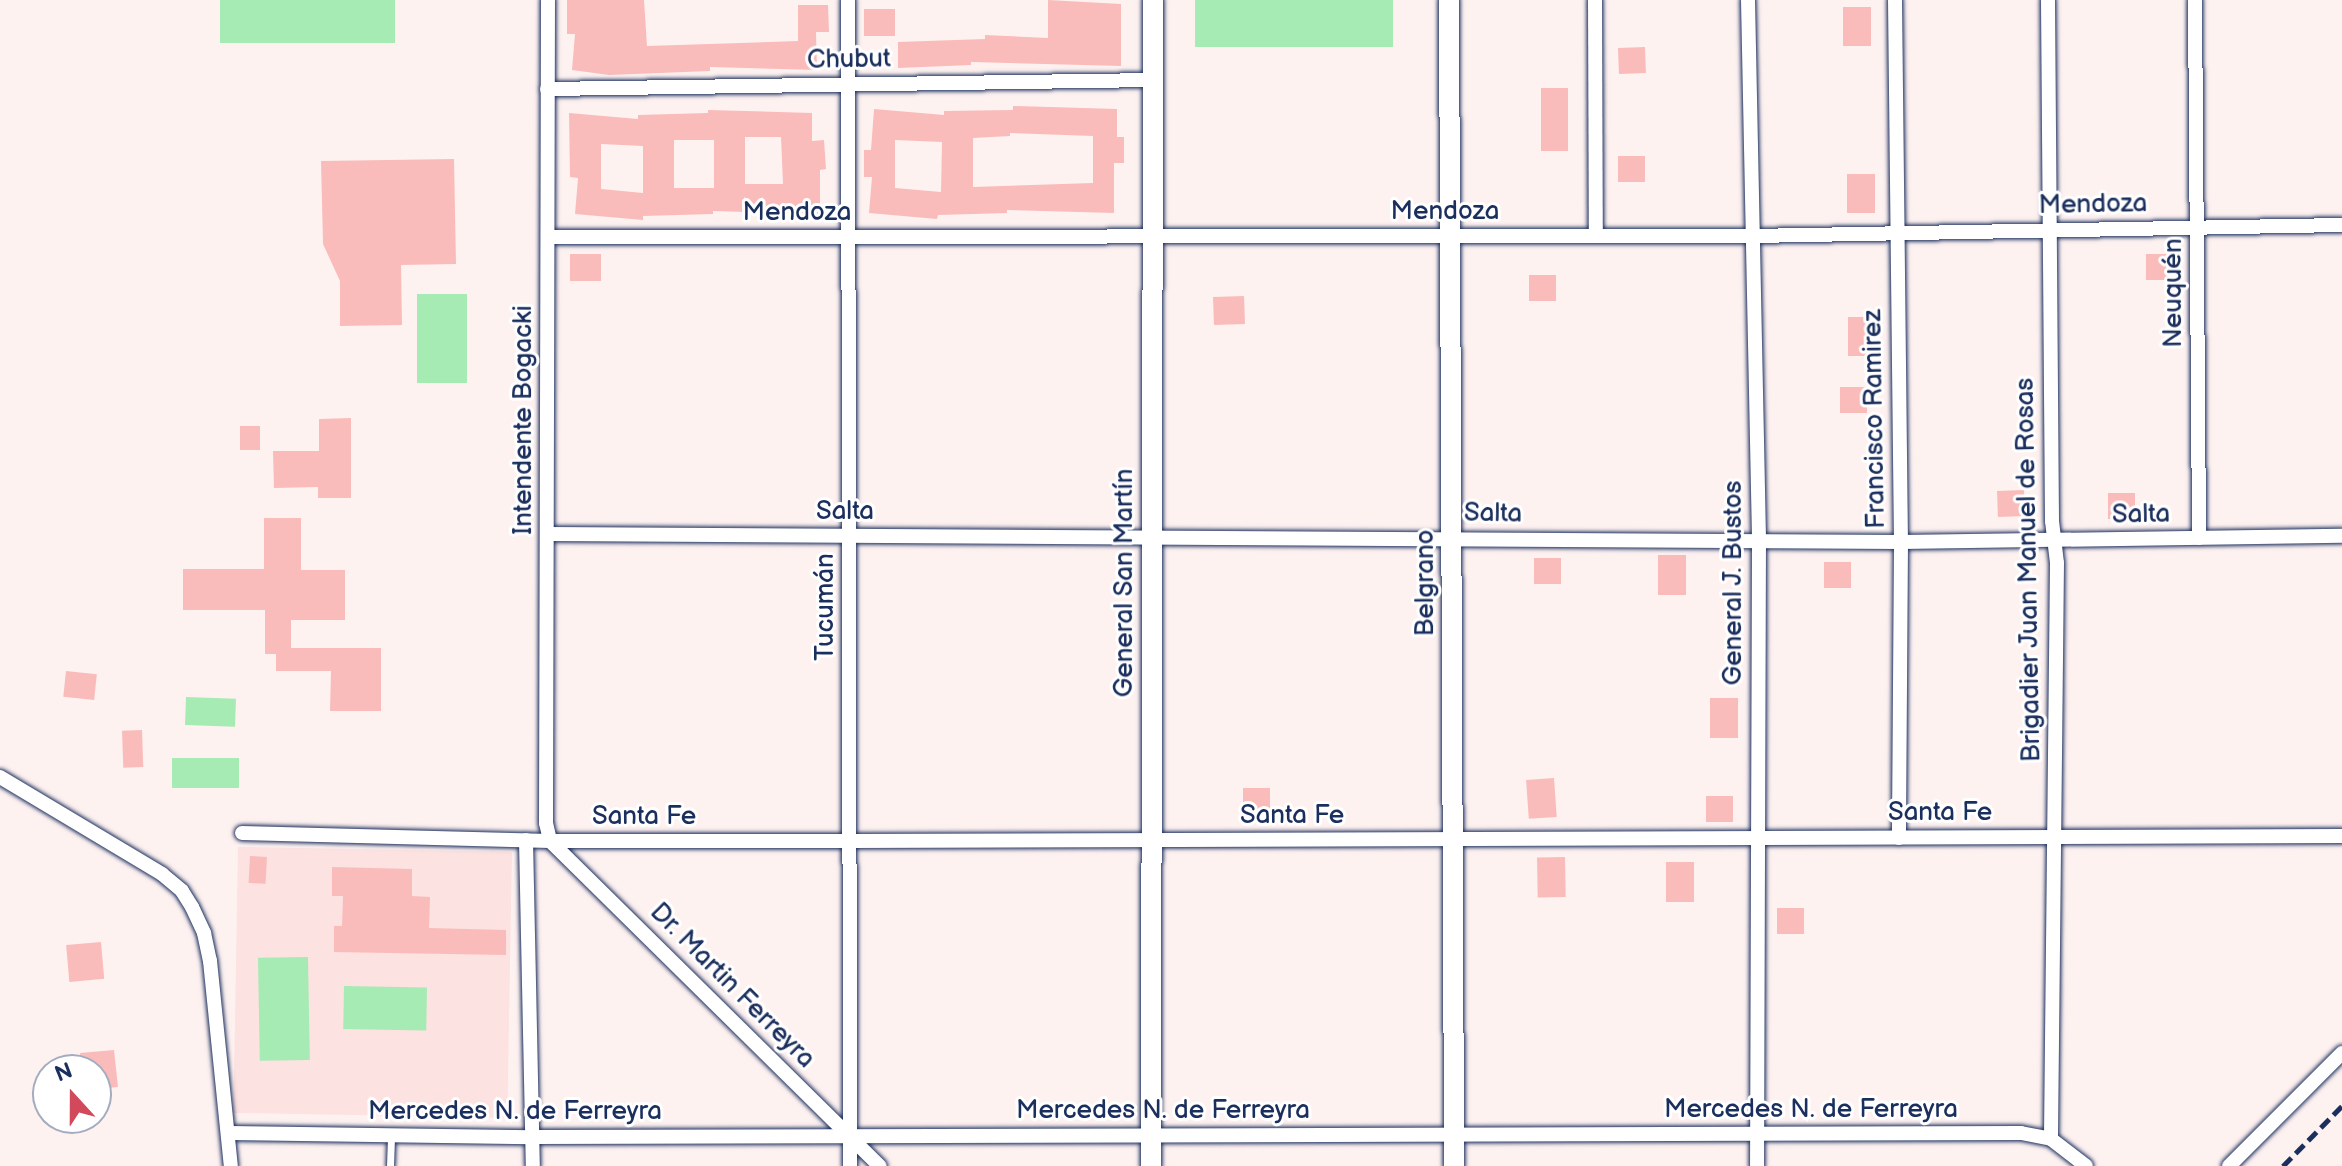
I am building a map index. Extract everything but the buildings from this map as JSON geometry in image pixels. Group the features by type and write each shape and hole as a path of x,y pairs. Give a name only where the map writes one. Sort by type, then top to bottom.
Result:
{"main road":[{"name":"General San Martín","path":"1151,1166 1153,0"},
{"name":"Belgrano","path":"1449,0 1454,1166"}],"street":[{"name":"Intendente Bogacki","path":"548,0 546,823 550,841"},
{"name":"Tucumán","path":"848,0 850,1166"},
{"path":"1595,0 1596,236"},
{"name":"General J. Bustos","path":"1748,0 1759,540 1757,1166"},
{"name":"Francisco Ramirez","path":"1895,0 1901,542 1899,838"},
{"name":"Brigadier Juan Manuel de Rosas","path":"2048,0 2055,541 2051,1139"},
{"name":"Neuquén","path":"2195,0 2199,538"},
{"name":"Chubut","path":"547,89 1152,80"},
{"name":"Mendoza","path":"548,237 1752,236 2342,225"},
{"name":"Salta","path":"548,534 850,537 1151,535 1901,542 2342,536"},
{"path":"0,777 162,874 182,891 192,907 204,933 210,961 231,1166"},
{"name":"Santa Fe","path":"242,833 550,841 2342,836"},
{"path":"526,840 533,1166"},
{"name":"Dr. Martin Ferreyra","path":"550,841 880,1166"},
{"path":"2229,1166 2342,1053"},
{"name":"Mercedes N. de Ferreyra","path":"230,1133 532,1137 2021,1133 2051,1139 2086,1166"}],"lane":[{"path":"390,1166 391,1136"}],"shaded area":[{"path":"238,847 512,852 507,1118 233,1113"}],"green space":[{"path":"220,0 395,0 395,43 220,43"},
{"path":"1195,0 1393,0 1393,47 1195,47"},
{"path":"417,294 467,294 467,383 417,383"},
{"path":"186,697 236,699 235,727 185,725"},
{"path":"172,758 239,758 239,788 172,788"},
{"path":"308,957 310,1060 260,1061 258,958"},
{"path":"344,986 427,987 426,1030 343,1029"}],"railway":[{"path":"2283,1166 2342,1106"}]}
